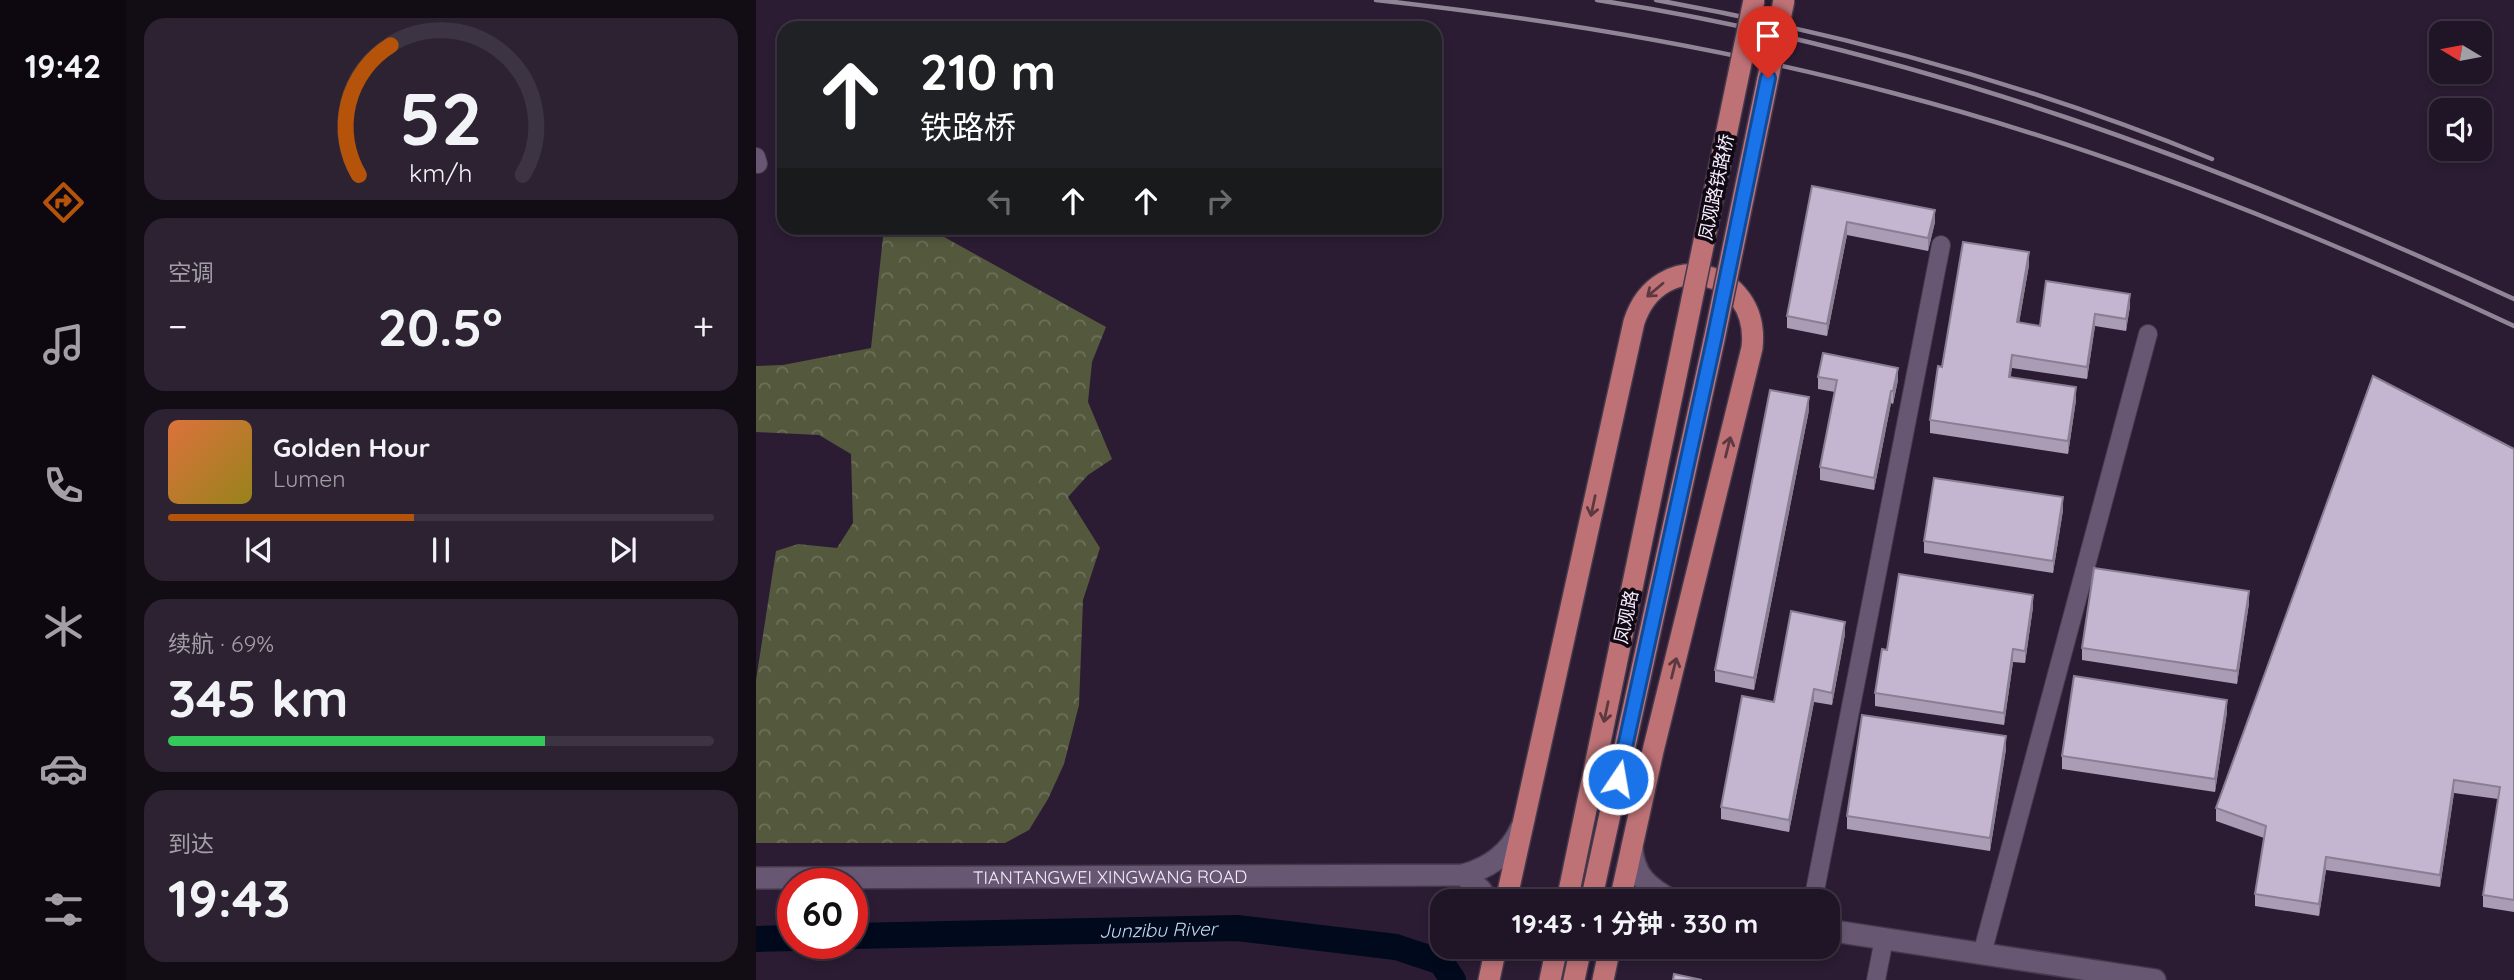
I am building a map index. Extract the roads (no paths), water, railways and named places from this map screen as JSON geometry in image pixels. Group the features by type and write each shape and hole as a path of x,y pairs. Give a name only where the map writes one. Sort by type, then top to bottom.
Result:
{"main road":[{"name":"凤观路铁路桥","path":"1685,333 1754,0"},
{"name":"凤观路","path":"1594,889 1714,340 1784,0"},
{"path":"1509,889 1634,322 1643,300 1660,284 1682,275 1694,274 1717,279 1737,293 1749,313 1753,336 1623,889"},
{"name":"凤观路","path":"1569,889 1685,333"},
{"path":"1653,620 1653,751"},
{"path":"1489,980 1493,959"},
{"path":"1550,980 1554,959"},
{"path":"1574,980 1578,959"},
{"path":"1603,980 1607,959"}],"street":[{"path":"1815,889 1941,245"},
{"path":"1982,954 2148,334"},
{"path":"1463,875 1486,867 1505,853 1524,822"},
{"path":"1632,846 1634,863 1641,879 1652,889"},
{"path":"1463,875 1480,889"},
{"name":"TIANTANGWEI XINGWANG ROAD","path":"756,878 1463,875"},
{"path":"1840,932 1982,954 2093,975 2155,980"},
{"path":"1876,980 1884,939"}],"waterway":[{"name":"Junzibu River","path":"868,936 1237,928 1396,947 1441,962 1453,980"},
{"name":"Junzibu River","path":"756,939 777,938"}],"railway":[{"path":"1376,0 1506,16 1701,49 1829,77 1973,115 2209,195 2363,258 2514,326"},
{"path":"1597,0 1716,21 1834,48 2066,117 2292,202 2514,299"},
{"path":"1656,0 1798,29 1938,65 2077,108 2212,159"}]}
